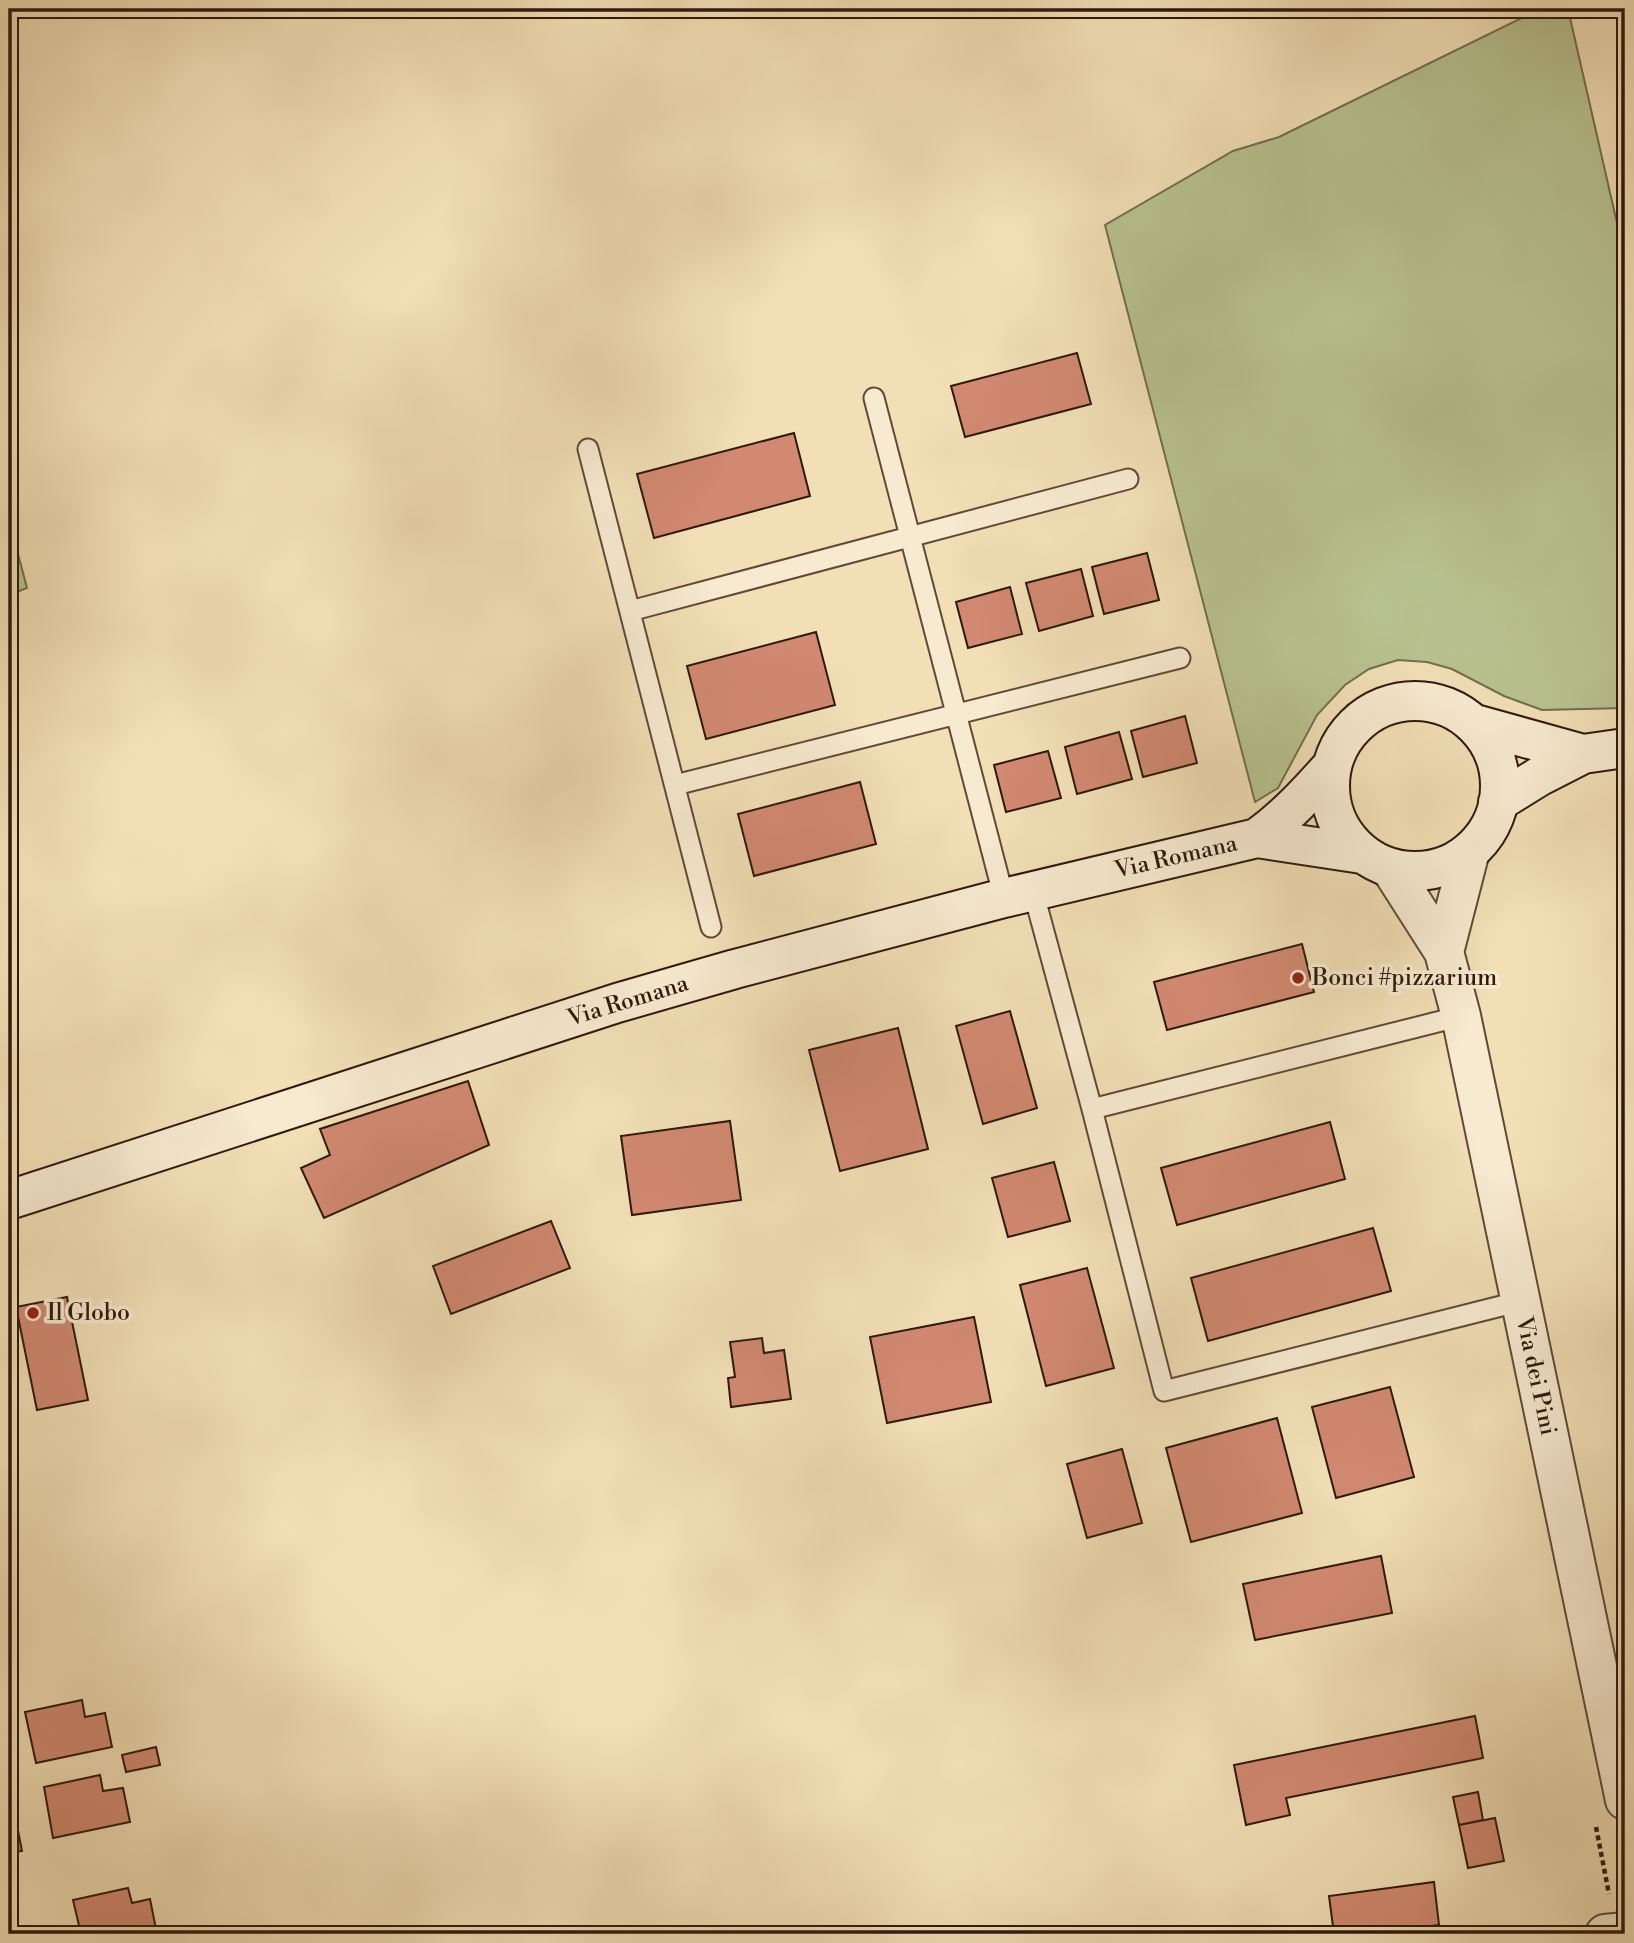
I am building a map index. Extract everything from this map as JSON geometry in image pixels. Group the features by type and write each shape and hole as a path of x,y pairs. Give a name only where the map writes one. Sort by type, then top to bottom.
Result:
{"main road":[{"path":"1414,702 1446,706 1475,724 1484,734 1497,762 1500,786 1498,802 1485,832 1470,851 1444,951 1376,862 1349,840 1335,815 1331,799 1332,766 1339,747 1360,720 1383,706 1414,702"},
{"path":"1475,724 1583,754"},
{"path":"1498,802 1583,754 1625,748"},
{"path":"1257,838 1294,808 1332,766"},
{"name":"Via Romana","path":"9,1200 617,1003 735,969 1019,895 1257,838"},
{"path":"1257,838 1413,871 1433,868 1470,851"},
{"name":"Via dei Pini","path":"1444,951 1461,1016 1625,1800"}],"lane":[{"path":"874,398 955,714 1093,1109 1164,1391 1521,1301"},
{"path":"588,449 711,927"},
{"path":"630,611 1128,478"},
{"path":"675,785 1180,658"},
{"path":"1093,1109 1461,1016"}],"path":[{"path":"1595,1825 1609,1892 1612,1924"}],"green space":[{"path":"1540,9 1568,9 1625,258 1625,708 1542,710 1504,696 1452,669 1427,662 1398,660 1369,669 1345,685 1317,715 1278,788 1255,802 1105,225 1233,151 1279,137"},
{"path":"9,520 27,588 9,595"}],"building":[{"path":"1077,353 1091,404 965,437 951,386"},
{"path":"794,433 810,496 654,538 637,474"},
{"path":"1147,553 1159,600 1104,614 1092,567"},
{"path":"1081,569 1093,616 1039,631 1026,583"},
{"path":"1010,587 1022,634 968,648 956,602"},
{"path":"816,632 835,705 706,739 687,666"},
{"path":"1185,716 1197,763 1143,777 1131,731"},
{"path":"1119,732 1132,779 1077,794 1065,747"},
{"path":"1048,751 1061,798 1006,812 994,765"},
{"path":"860,782 876,844 754,876 738,814"},
{"path":"1302,944 1314,992 1167,1030 1154,982"},
{"path":"1010,1011 1037,1108 983,1124 956,1026"},
{"path":"898,1028 928,1149 840,1171 809,1050"},
{"path":"468,1081 489,1145 324,1218 301,1168 330,1155 320,1129"},
{"path":"730,1121 741,1200 632,1215 621,1136"},
{"path":"1330,1122 1345,1179 1177,1225 1161,1168"},
{"path":"1054,1162 1070,1221 1008,1237 992,1178"},
{"path":"551,1221 570,1268 451,1314 433,1266"},
{"path":"1373,1228 1391,1291 1208,1341 1191,1278"},
{"path":"1087,1268 1114,1368 1046,1386 1020,1285"},
{"path":"67,1297 88,1400 37,1410 16,1307"},
{"path":"974,1317 991,1402 887,1423 870,1337"},
{"path":"762,1338 764,1353 784,1350 791,1399 731,1407 728,1378 735,1377 730,1342"},
{"path":"1390,1387 1414,1477 1336,1498 1312,1407"},
{"path":"1277,1418 1302,1513 1191,1542 1166,1448"},
{"path":"1122,1449 1142,1523 1087,1538 1067,1464"},
{"path":"1381,1556 1392,1613 1255,1640 1243,1584"},
{"path":"82,1700 85,1717 105,1713 112,1747 36,1763 25,1712"},
{"path":"1475,1716 1483,1758 1286,1798 1290,1815 1246,1825 1234,1765"},
{"path":"156,1747 160,1765 126,1772 122,1755"},
{"path":"100,1775 103,1791 123,1788 130,1822 53,1838 44,1787"},
{"path":"1478,1792 1483,1820 1459,1825 1453,1797"},
{"path":"12,1800 22,1851 9,1853 9,1801"},
{"path":"1495,1818 1504,1861 1468,1868 1459,1825"},
{"path":"1434,1882 1439,1925 1366,1934 1334,1934 1329,1896"},
{"path":"128,1888 132,1903 150,1899 157,1934 81,1934 73,1900"}],"place":[{"name":"Bonci #pizzarium","path":"1298,978"},
{"name":"Il Globo","path":"33,1313"}]}
